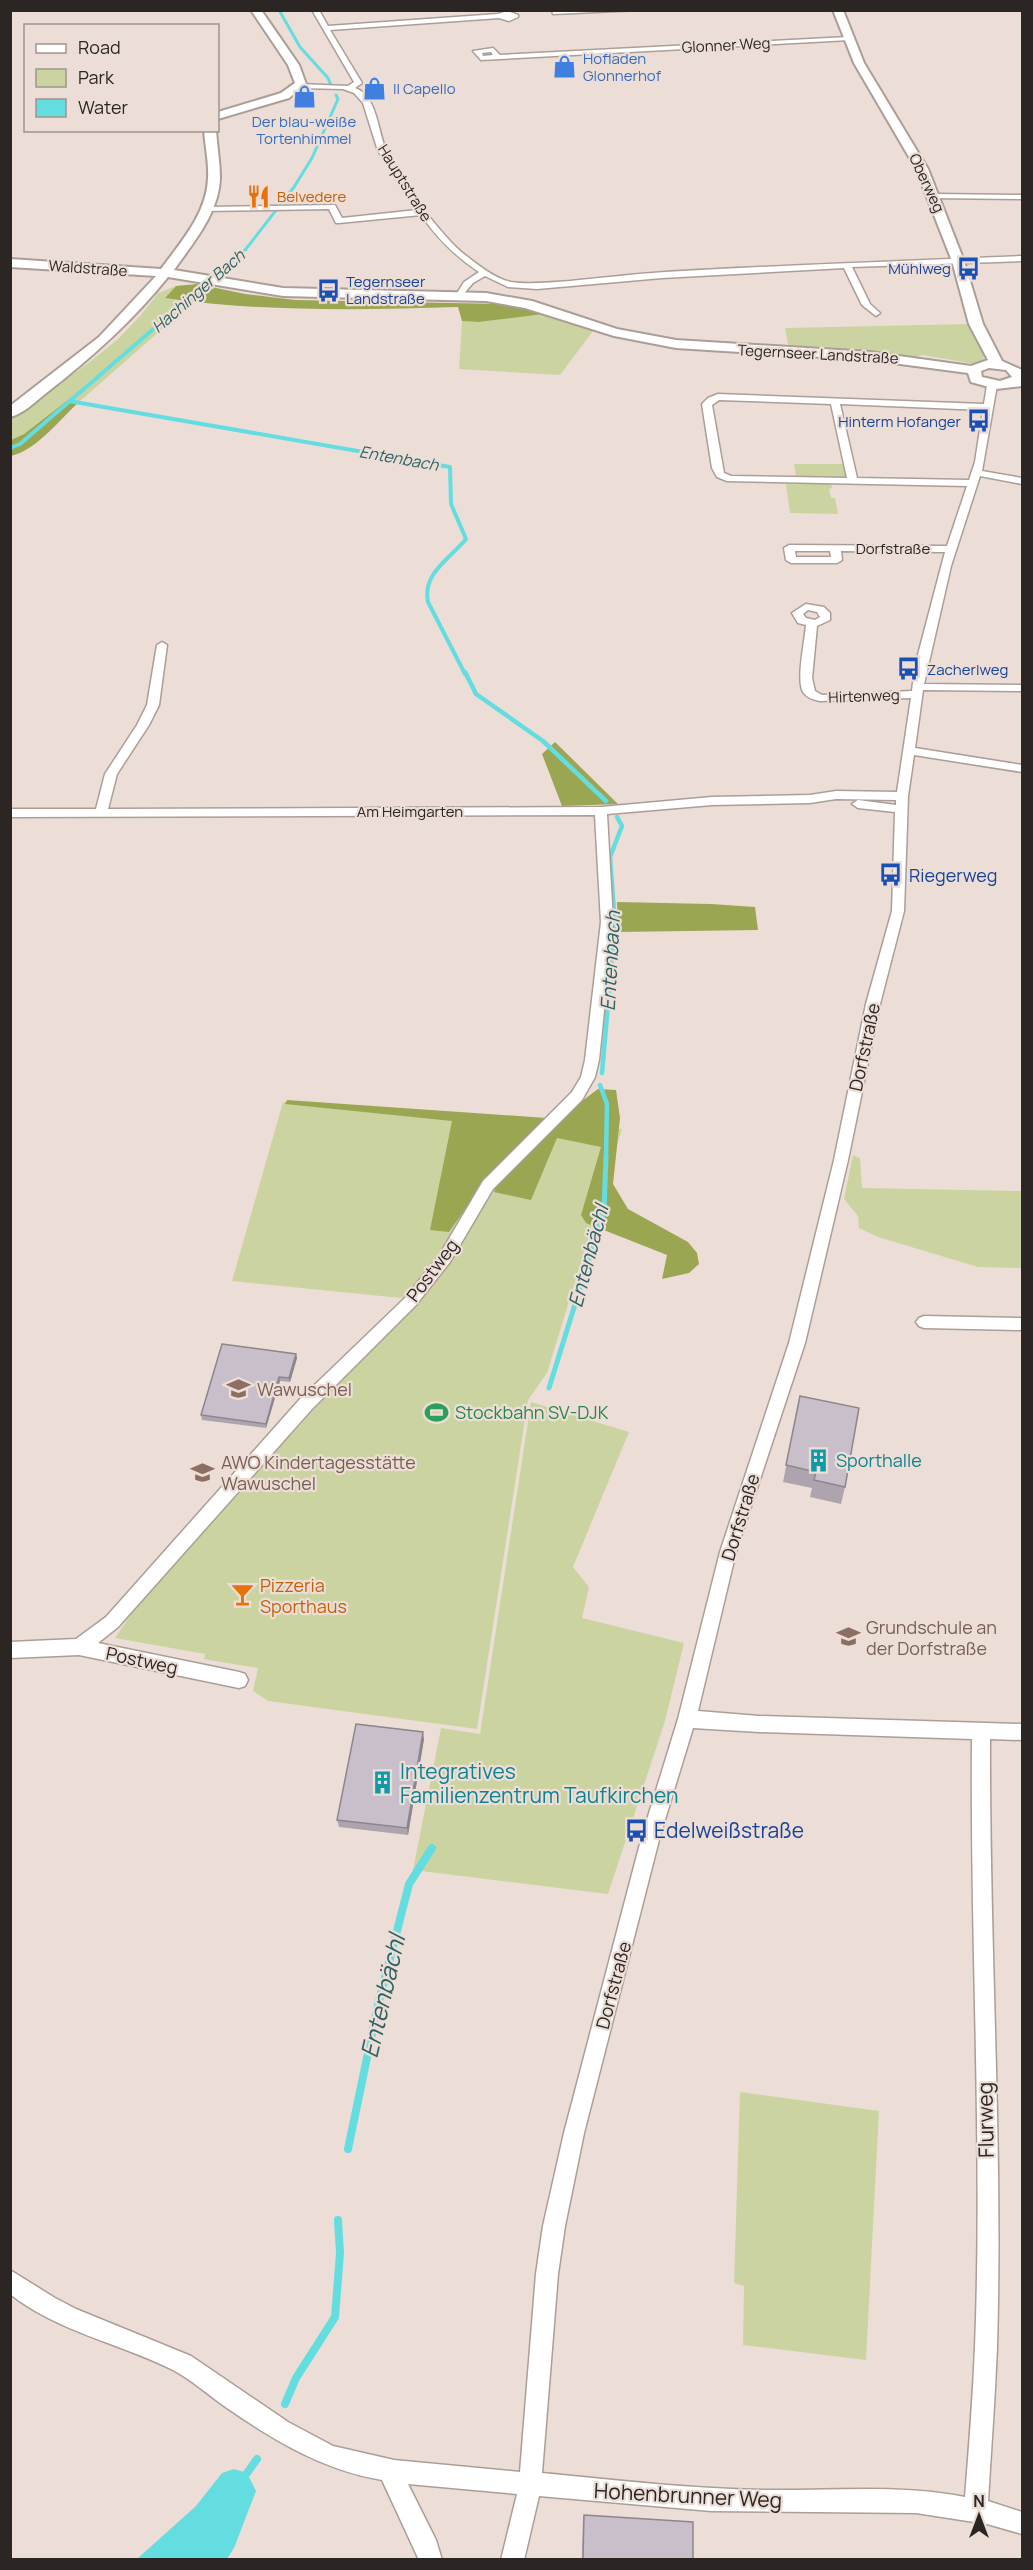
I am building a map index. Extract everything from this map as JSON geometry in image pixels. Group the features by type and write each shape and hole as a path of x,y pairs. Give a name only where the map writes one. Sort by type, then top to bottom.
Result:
{"main road":[{"path":"219,116 283,96 301,84 296,70 262,23 256,10"},
{"name":"Oberweg","path":"838,10 859,63 922,169 958,261 976,324 997,364"},
{"path":"10,413 108,337 166,273 195,231 212,195 215,171 210,132"},
{"path":"112,269 158,267 174,261"},
{"name":"Waldstraße","path":"10,263 166,273"},
{"path":"112,269 144,279 151,290"},
{"name":"Tegernseer Landstraße","path":"166,273 264,290 303,294 460,295 527,304 614,332 676,344 870,356 974,370 980,365 997,364"},
{"path":"151,290 176,282 207,279"},
{"path":"974,370 976,379 992,385 1007,385 1020,381 1016,370 997,364"}],"street":[{"path":"299,86 349,88 358,83 315,10"},
{"path":"555,10 559,14 636,10"},
{"path":"327,28 499,16"},
{"name":"Glonner Weg","path":"497,56 848,39"},
{"name":"Hauptstraße","path":"349,88 357,91 367,103 382,151 423,212 445,241 486,272"},
{"path":"934,196 1023,197"},
{"path":"206,209 277,210 332,207 339,222 423,212"},
{"path":"460,295 466,284 477,275 486,272 508,284 524,286 681,273 1023,259"},
{"path":"847,265 866,305 876,313"},
{"name":"Dorfstraße","path":"512,2559 530,2484 554,2226 574,2133 651,1836 687,1719 728,1552 796,1343 841,1160 873,1004 898,911 901,802 926,641 951,550 975,478 992,385"},
{"path":"989,407 718,398 707,404 720,475 741,481 975,478 1023,472"},
{"path":"835,402 854,481"},
{"path":"998,476 1023,481"},
{"name":"Dorfstraße","path":"835,548 951,550"},
{"name":"Hirtenweg","path":"812,623 807,680 808,691 813,695 820,698 917,691"},
{"path":"101,811 111,774 144,725 153,705 162,645"},
{"path":"917,691 1023,688"},
{"path":"909,751 1023,769"},
{"name":"Am Heimgarten","path":"10,813 601,811 702,802 810,799 901,802"},
{"name":"Postweg","path":"80,1647 112,1622 298,1413 411,1301 445,1258 488,1185 577,1096 588,1077 592,1060 606,935 601,811"},
{"path":"924,1322 1023,1323"},
{"name":"Postweg","path":"10,1650 80,1647 239,1680"},
{"path":"687,1719 759,1724 1023,1732"},
{"name":"Flurweg","path":"976,2508 987,2324 981,1731"},
{"name":"Hohenbrunner Weg","path":"10,2280 73,2319 182,2362 247,2408 319,2450 345,2461 459,2480 737,2502 864,2499 976,2508 1023,2523"},
{"path":"388,2469 428,2548 431,2559"}],"green space":[{"path":"197,284 245,294 295,300 504,304 544,314 479,322 462,321 458,307 274,308 165,298 176,286"},
{"path":"176,286 165,298 193,302 79,402 68,400 24,434 11,440 10,420 118,339 158,293"},
{"path":"544,314 593,331 560,375 459,369 462,321 480,322"},
{"path":"970,324 984,356 983,361 975,364 923,355 915,357 789,349 785,328"},
{"path":"68,400 79,402 39,441 21,453 11,456 11,440 24,434"},
{"path":"794,464 845,464 848,478 796,477"},
{"path":"786,484 831,484 832,488 829,489 831,498 835,498 838,514 790,513"},
{"path":"555,742 618,804 562,806 542,754"},
{"path":"617,902 755,907 758,930 618,932"},
{"path":"598,1089 616,1090 620,1118 613,1184 628,1209 688,1242 697,1253 699,1264 689,1273 662,1279 667,1255 586,1223 581,1215 601,1147 557,1138 531,1200 494,1192 496,1186 559,1118"},
{"path":"287,1100 547,1118 483,1184 449,1232 430,1230 452,1121 285,1104"},
{"path":"283,1102 622,1129 547,1373 528,1400 477,1729 268,1701 253,1691 258,1668 204,1659 205,1654 115,1638 151,1585 211,1523 317,1406 421,1300 232,1281"},
{"path":"853,1155 860,1158 862,1188 1022,1191 1022,1268 978,1267 878,1237 859,1228 858,1216 844,1199"},
{"path":"531,1402 629,1432 573,1567 589,1587 582,1618 684,1643 665,1721 608,1894 413,1870 441,1728 480,1734"},
{"path":"740,2092 879,2111 866,2360 743,2345 744,2286 734,2283"}],"water":[{"path":"234,2469 247,2473 256,2491 234,2548 227,2559 137,2559 196,2506 222,2473"}],"building":[{"name":"Wawuschel","path":"222,1344 296,1354 289,1378 279,1377 266,1424 201,1415"},
{"name":"Sporthalle","path":"800,1396 859,1408 845,1487 814,1480 816,1472 786,1465"},
{"name":"Integratives Familienzentrum Taufkirchen","path":"356,1724 423,1732 407,1828 337,1820"},
{"path":"584,2515 693,2522 693,2559 583,2559"}],"waterway":[{"name":"Hachinger Bach","path":"279,10 300,47 328,78 332,88"},
{"name":"Hachinger Bach","path":"192,296 246,249 294,187 312,158 338,99 336,95"},
{"name":"Hachinger Bach","path":"70,401 194,294"},
{"name":"Hachinger Bach","path":"10,448 20,444 70,401"},
{"name":"Entenbach","path":"70,401 450,467 451,504 466,539 433,575 427,592 428,602 465,674"},
{"name":"Entenbach","path":"465,672 476,694 543,741 606,801"},
{"name":"Entenbach","path":"602,1073 615,925 610,857 622,826 617,817"},
{"name":"Entenbächl","path":"600,1085 607,1104 606,1157"},
{"name":"Entenbächl","path":"549,1388 604,1211 606,1156"},
{"name":"Entenbächl","path":"348,2149 378,2005 409,1884 432,1848"},
{"name":"Entenbächl","path":"285,2404 296,2378 335,2317 340,2253 338,2220"},
{"name":"Entenbächl","path":"247,2473 257,2459"}],"place":[{"name":"Hofladen Glonnerhof","path":"565,67"},
{"name":"Il Capello","path":"375,88"},
{"name":"Der blau-weiße Tortenhimmel","path":"304,97"},
{"name":"Belvedere","path":"259,196"},
{"name":"Mühlweg","path":"969,268"},
{"name":"Tegernseer Landstraße","path":"328,290"},
{"name":"Hinterm Hofanger","path":"979,421"},
{"name":"Zacherlweg","path":"909,669"},
{"name":"Riegerweg","path":"891,875"},
{"name":"Wawuschel","path":"239,1389"},
{"name":"Stockbahn SV-DJK","path":"437,1412"},
{"name":"Sporthalle","path":"818,1460"},
{"name":"AWO Kindertagesstätte Wawuschel","path":"203,1472"},
{"name":"Pizzeria Sporthaus","path":"242,1595"},
{"name":"Grundschule an der Dorfstraße","path":"848,1637"},
{"name":"Integratives Familienzentrum Taufkirchen","path":"382,1783"},
{"name":"Edelweißstraße","path":"636,1830"}]}
